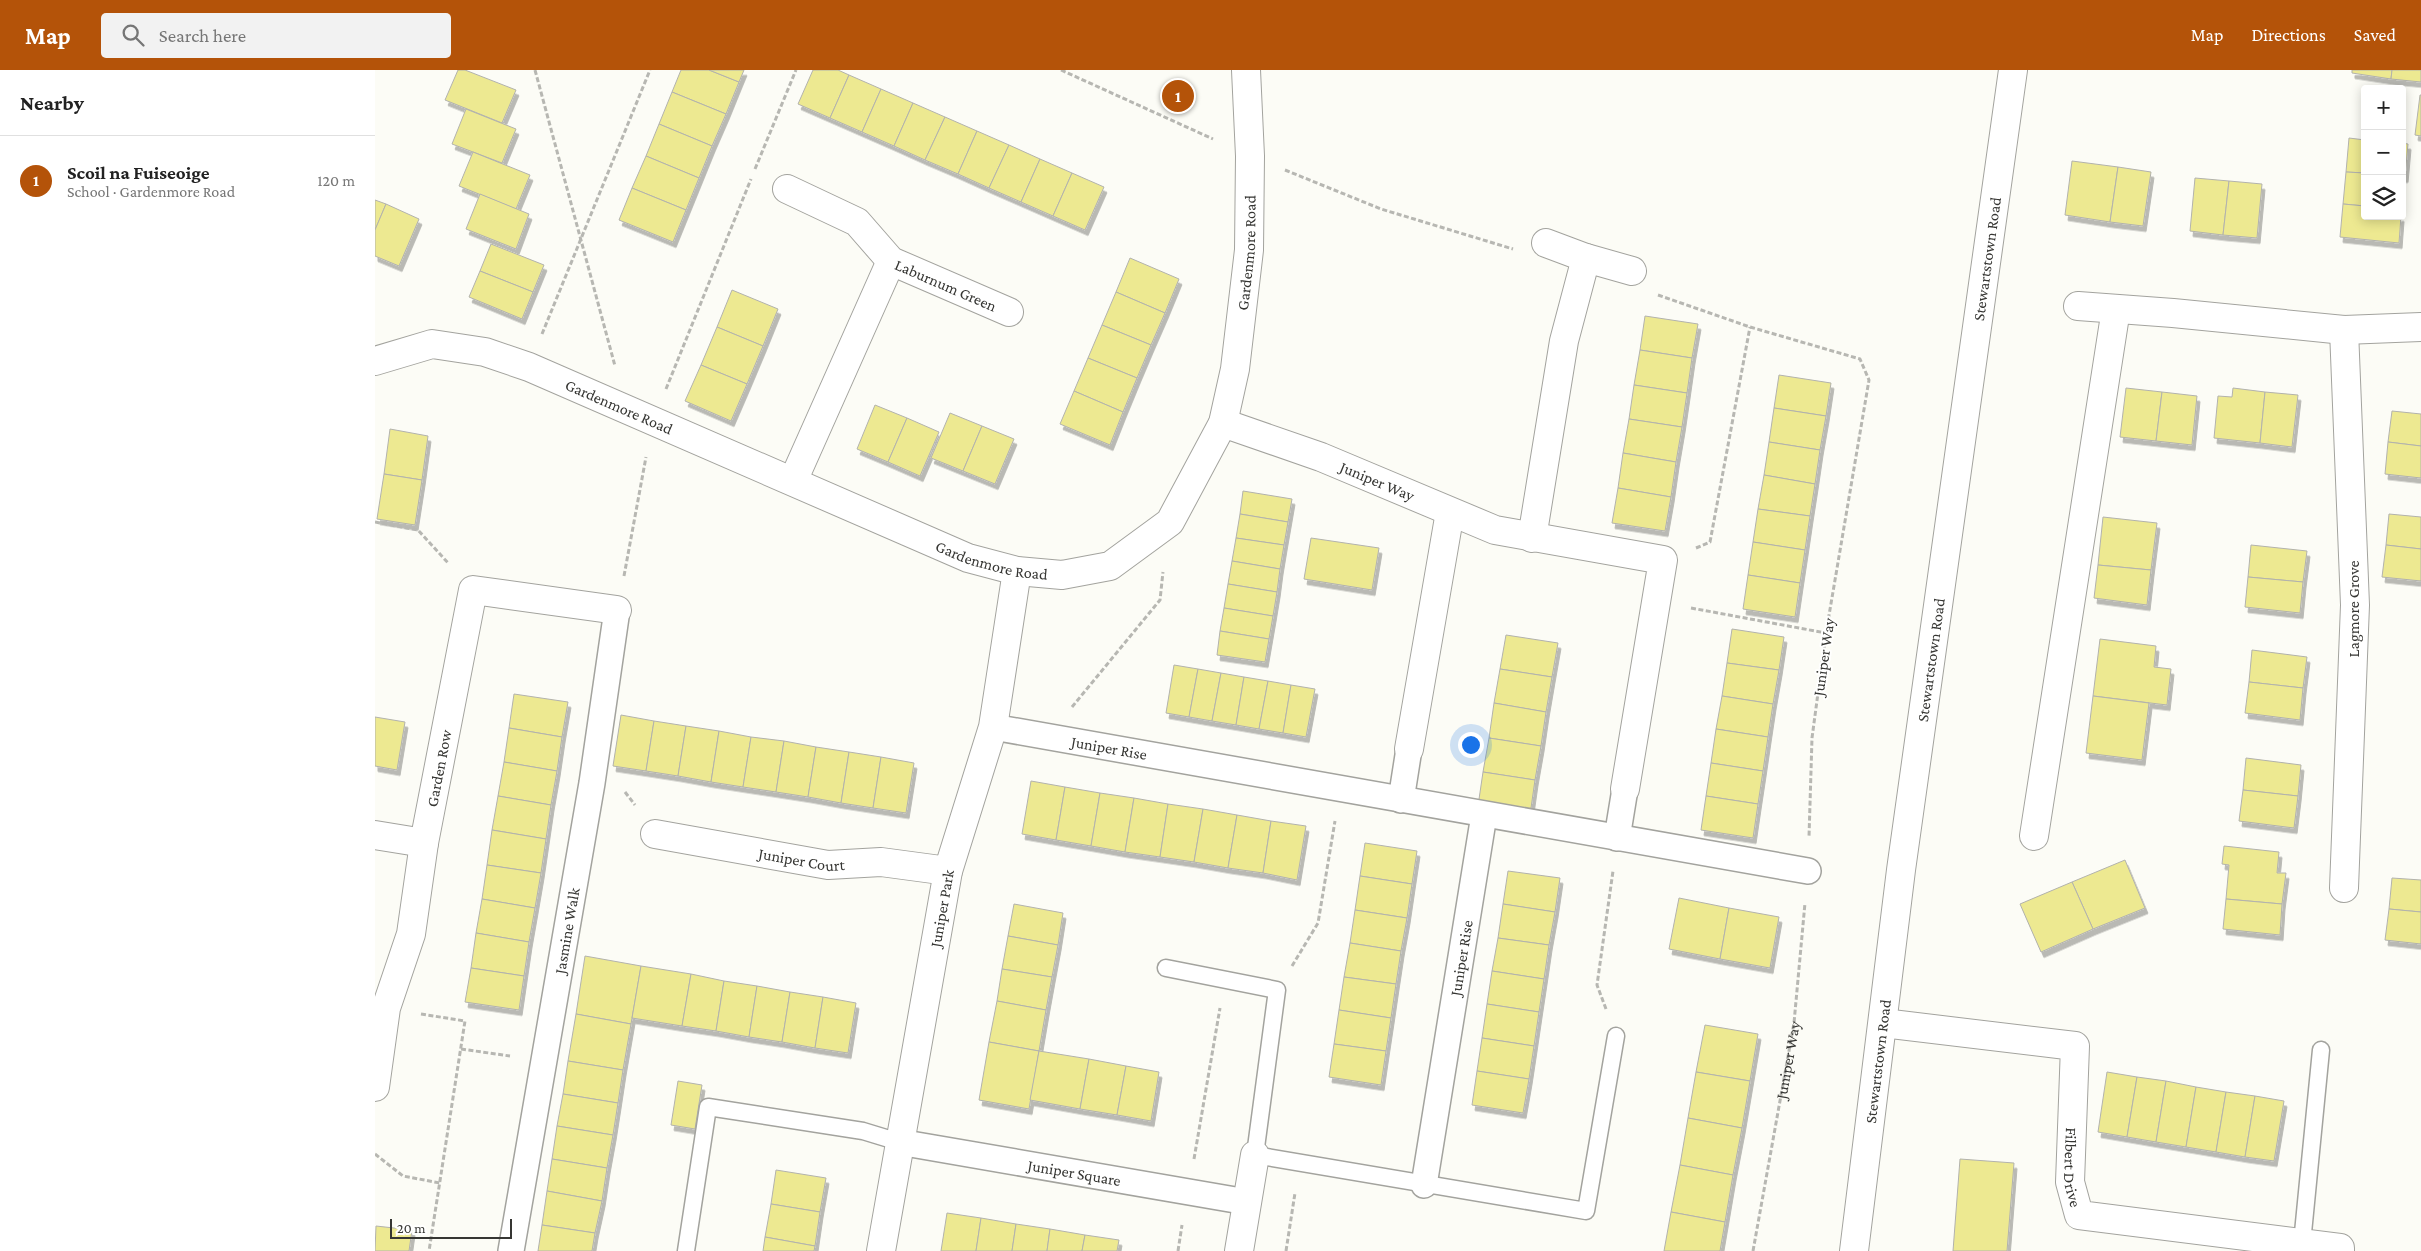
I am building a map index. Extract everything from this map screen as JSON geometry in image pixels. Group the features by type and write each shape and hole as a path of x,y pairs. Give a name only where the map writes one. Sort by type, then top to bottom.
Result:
{"street":[{"name":"Gardenmore Road","path":"375,361 432,344 485,352 529,367 627,412 968,558 1017,571 1062,575 1109,566 1169,522 1223,423 1235,369 1249,250 1250,156 1246,70"},
{"name":"Stewartstown Road","path":"1854,1251 1901,870 2013,70"},
{"name":"Laburnum Green","path":"787,189 857,222 891,260 1009,312"},
{"path":"1546,244 1632,272"},
{"path":"1532,538 1564,341 1586,258"},
{"path":"793,482 891,260"},
{"path":"2078,306 2344,330 2421,327"},
{"path":"2034,836 2116,309"},
{"name":"Lagmore Grove","path":"2344,330 2355,605 2345,888"},
{"name":"Juniper Way","path":"1223,423 1321,457 1495,530 1663,560"},
{"path":"1401,800 1450,512"},
{"path":"1617,838 1663,560"},
{"name":"Juniper Park","path":"881,1251 949,871 993,727 1017,571"},
{"path":"473,590 617,610"},
{"name":"Garden Row","path":"375,1087 386,1008 411,934 424,843 473,590"},
{"name":"Jasmine Walk","path":"511,1251 592,783 617,610"},
{"name":"Juniper Rise","path":"993,727 1484,815 1424,1185"},
{"path":"1484,815 1809,871"},
{"name":"Juniper Court","path":"655,834 828,865 881,862 949,871"},
{"path":"375,835 424,843"},
{"name":"Filbert Drive","path":"1883,1022 2075,1046 2070,1182 2079,1215 2340,1248 2339,1251"},
{"name":"Juniper Square","path":"899,1142 1247,1202"},
{"path":"1239,1251 1255,1155"}],"lane":[{"path":"1166,968 1277,990 1255,1155 1586,1211 1617,1036"},
{"path":"2302,1244 2321,1050"},
{"path":"686,1251 708,1107 863,1131 899,1142"}],"path":[{"path":"535,70 627,412"},
{"path":"529,367 649,70"},
{"path":"617,610 653,423 796,70"},
{"path":"1061,70 1250,156 1381,208 1511,249 1546,244"},
{"name":"Juniper Way","path":"1632,272 1654,294 1751,327 1860,359 1869,380 1826,633 1813,738 1809,871 1794,1022 1753,1251"},
{"path":"1663,560 1710,542 1751,327"},
{"path":"375,522 418,530 473,590"},
{"path":"1047,737 1160,600 1169,522"},
{"path":"1656,602 1826,633"},
{"path":"592,783 625,791 655,834"},
{"path":"1277,990 1318,923 1341,789"},
{"path":"1617,838 1597,985 1617,1036"},
{"path":"1178,1251 1224,980"},
{"path":"386,1008 465,1021 429,1251"},
{"path":"461,1048 545,1061"},
{"path":"375,1154 403,1176 440,1183"},
{"path":"1286,1251 1300,1163"}],"building":[{"path":"458,70 465,70 516,90 502,123 445,100"},
{"path":"681,70 709,70 739,82 726,114 672,92"},
{"path":"709,70 744,70 739,82"},
{"path":"813,70 838,70 849,75 830,118 798,104"},
{"path":"2352,70 2392,70 2391,79 2352,73"},
{"path":"2392,70 2421,70 2421,82 2391,79"},
{"path":"849,75 881,89 862,132 830,118"},
{"path":"881,89 913,103 894,146 862,132"},
{"path":"672,92 726,114 712,146 659,124"},
{"path":"2421,95 2421,136 2415,135"},
{"path":"913,103 945,117 925,160 894,146"},
{"path":"466,109 516,129 502,163 452,144"},
{"path":"945,117 977,131 958,174 925,160"},
{"path":"659,124 712,146 699,178 646,156"},
{"path":"977,131 1009,145 989,188 958,174"},
{"path":"2349,138 2361,140 2361,173 2346,172"},
{"path":"2406,144 2408,144 2406,166"},
{"path":"1009,145 1040,159 1021,202 989,188"},
{"path":"473,152 530,175 516,209 459,186"},
{"path":"646,156 699,178 686,210 632,188"},
{"path":"1040,159 1072,173 1053,216 1021,202"},
{"path":"2072,161 2118,167 2110,222 2065,215"},
{"path":"2118,167 2151,172 2143,226 2110,222"},
{"path":"2346,172 2361,173 2361,206 2343,204"},
{"path":"1072,173 1104,187 1085,230 1053,216"},
{"path":"2195,178 2229,181 2223,235 2190,231"},
{"path":"2229,181 2262,184 2257,238 2223,235"},
{"path":"632,188 686,210 673,242 619,220"},
{"path":"480,194 529,214 516,249 466,229"},
{"path":"375,200 386,204 375,230"},
{"path":"386,204 419,219 399,266 375,256 375,230"},
{"path":"2343,204 2361,206 2361,220 2401,220 2399,243 2340,237"},
{"path":"491,244 544,265 533,292 480,271"},
{"path":"1130,258 1179,279 1165,313 1116,292"},
{"path":"480,271 533,292 522,319 469,297"},
{"path":"732,290 778,309 763,346 717,327"},
{"path":"1116,292 1165,313 1151,345 1102,325"},
{"path":"1645,316 1698,324 1692,358 1640,350"},
{"path":"1102,325 1151,345 1137,378 1088,358"},
{"path":"717,327 763,346 747,384 701,365"},
{"path":"1640,350 1692,358 1687,393 1634,385"},
{"path":"1088,358 1137,378 1123,412 1074,391"},
{"path":"701,365 747,384 731,421 685,401"},
{"path":"1779,375 1831,383 1826,416 1774,408"},
{"path":"1634,385 1687,393 1682,427 1629,419"},
{"path":"2126,388 2162,392 2156,441 2120,437"},
{"path":"2233,388 2265,392 2260,443 2214,438 2218,396 2232,397"},
{"path":"1074,391 1123,412 1110,445 1060,424"},
{"path":"2162,392 2197,396 2192,445 2156,441"},
{"path":"2265,392 2298,395 2292,447 2260,443"},
{"path":"875,405 907,418 888,462 857,449"},
{"path":"1774,408 1826,416 1820,450 1769,442"},
{"path":"2392,411 2421,414 2421,446 2388,442"},
{"path":"950,413 982,426 963,471 931,458"},
{"path":"907,418 939,432 920,476 888,462"},
{"path":"1629,419 1682,427 1676,462 1623,453"},
{"path":"982,426 1014,439 995,484 963,471"},
{"path":"390,429 428,436 422,480 384,474"},
{"path":"1769,442 1820,450 1815,484 1764,475"},
{"path":"2388,442 2421,446 2421,478 2385,474"},
{"path":"1623,453 1676,462 1671,497 1618,488"},
{"path":"384,474 422,480 415,525 377,519"},
{"path":"1764,475 1815,484 1810,516 1758,509"},
{"path":"1618,488 1671,497 1665,531 1612,523"},
{"path":"1243,491 1292,499 1288,522 1240,514"},
{"path":"1758,509 1810,516 1805,550 1753,542"},
{"path":"1240,514 1288,522 1284,545 1236,538"},
{"path":"2389,514 2421,517 2421,549 2386,545"},
{"path":"2103,517 2157,523 2151,570 2098,565"},
{"path":"1236,538 1284,545 1280,569 1232,561"},
{"path":"1311,538 1379,548 1372,590 1304,579"},
{"path":"1753,542 1805,550 1800,583 1748,575"},
{"path":"2251,545 2307,551 2303,582 2248,577"},
{"path":"2386,545 2421,549 2421,581 2382,577"},
{"path":"1232,561 1280,569 1277,592 1228,584"},
{"path":"2098,565 2151,570 2147,605 2094,598"},
{"path":"1748,575 1800,583 1795,617 1743,609"},
{"path":"2248,577 2303,582 2300,613 2245,607"},
{"path":"1228,584 1277,592 1273,616 1224,608"},
{"path":"1224,608 1273,616 1269,639 1220,631"},
{"path":"1732,629 1784,637 1779,670 1727,663"},
{"path":"1220,631 1269,639 1265,662 1217,655"},
{"path":"1506,635 1558,643 1552,677 1500,669"},
{"path":"2100,639 2156,646 2154,667 2171,669 2167,705 2093,696"},
{"path":"2252,650 2307,657 2303,688 2249,682"},
{"path":"1727,663 1779,670 1773,704 1722,696"},
{"path":"1174,665 1198,669 1189,717 1166,713"},
{"path":"1198,669 1221,673 1212,721 1189,717"},
{"path":"1500,669 1552,677 1546,712 1494,703"},
{"path":"1221,673 1244,677 1236,725 1212,721"},
{"path":"1244,677 1268,681 1259,729 1236,725"},
{"path":"1268,681 1291,685 1283,733 1259,729"},
{"path":"2249,682 2303,688 2300,720 2245,713"},
{"path":"1291,685 1315,689 1306,737 1283,733"},
{"path":"514,694 568,702 562,737 509,728"},
{"path":"1722,696 1773,704 1768,737 1716,729"},
{"path":"2093,696 2149,703 2142,760 2086,753"},
{"path":"1494,703 1546,712 1541,746 1489,738"},
{"path":"621,715 654,721 646,771 613,766"},
{"path":"375,717 405,722 397,770 375,766"},
{"path":"654,721 686,726 678,776 646,771"},
{"path":"686,726 719,731 711,782 678,776"},
{"path":"509,728 562,737 557,771 504,762"},
{"path":"1716,729 1768,737 1763,771 1711,763"},
{"path":"719,731 751,737 743,787 711,782"},
{"path":"751,737 784,741 776,792 743,787"},
{"path":"1489,738 1541,746 1535,780 1483,772"},
{"path":"784,741 816,747 808,797 776,792"},
{"path":"816,747 849,752 841,803 808,797"},
{"path":"849,752 881,757 873,808 841,803"},
{"path":"881,757 914,763 906,813 873,808"},
{"path":"2246,758 2301,765 2298,796 2243,790"},
{"path":"504,762 557,771 551,805 498,796"},
{"path":"1711,763 1763,771 1758,804 1706,796"},
{"path":"1483,772 1535,780 1530,815 1478,806"},
{"path":"1031,781 1065,787 1056,840 1022,834"},
{"path":"1065,787 1100,793 1091,846 1056,840"},
{"path":"2243,790 2298,796 2294,828 2239,821"},
{"path":"1100,793 1134,798 1125,852 1091,846"},
{"path":"498,796 551,805 546,839 492,830"},
{"path":"1706,796 1758,804 1753,838 1701,830"},
{"path":"1134,798 1168,804 1160,857 1125,852"},
{"path":"1168,804 1203,809 1194,862 1160,857"},
{"path":"1203,809 1237,815 1228,868 1194,862"},
{"path":"1237,815 1271,821 1263,873 1228,868"},
{"path":"1271,821 1306,826 1297,880 1263,873"},
{"path":"492,830 546,839 541,873 487,865"},
{"path":"1365,843 1417,851 1412,884 1360,876"},
{"path":"2224,846 2279,852 2277,873 2286,873 2282,904 2226,899 2229,865 2222,864"},
{"path":"2125,860 2145,908 2093,929 2072,882"},
{"path":"487,865 541,873 535,908 482,899"},
{"path":"1508,871 1560,878 1555,912 1503,904"},
{"path":"1360,876 1412,884 1407,918 1355,910"},
{"path":"2392,878 2421,880 2421,912 2389,909"},
{"path":"2072,882 2093,929 2041,952 2020,904"},
{"path":"1679,898 1729,908 1720,959 1669,949"},
{"path":"482,899 535,908 529,942 476,933"},
{"path":"2226,899 2282,904 2280,935 2223,929"},
{"path":"1014,904 1063,913 1058,945 1008,936"},
{"path":"1503,904 1555,912 1549,945 1498,938"},
{"path":"1729,908 1779,917 1770,968 1720,959"},
{"path":"2389,909 2421,912 2421,944 2385,940"},
{"path":"1355,910 1407,918 1401,951 1350,943"},
{"path":"476,933 529,942 524,976 471,968"},
{"path":"1008,936 1058,945 1052,977 1002,969"},
{"path":"1498,938 1549,945 1544,979 1492,971"},
{"path":"1350,943 1401,951 1396,984 1344,977"},
{"path":"585,956 641,966 631,1024 576,1014"},
{"path":"641,966 691,974 682,1026 632,1018"},
{"path":"471,968 524,976 519,1010 465,1002"},
{"path":"1002,969 1052,977 1046,1010 997,1001"},
{"path":"1492,971 1544,979 1539,1012 1487,1004"},
{"path":"691,974 724,981 716,1031 682,1026"},
{"path":"1344,977 1396,984 1391,1018 1339,1010"},
{"path":"724,981 757,986 749,1037 716,1031"},
{"path":"757,986 790,992 782,1042 749,1037"},
{"path":"790,992 823,997 815,1048 782,1042"},
{"path":"823,997 856,1003 848,1053 815,1048"},
{"path":"997,1001 1046,1010 1039,1051 989,1042"},
{"path":"1487,1004 1539,1012 1534,1046 1482,1038"},
{"path":"1339,1010 1391,1018 1386,1051 1334,1044"},
{"path":"576,1014 631,1024 623,1070 568,1061"},
{"path":"1705,1025 1758,1034 1750,1081 1696,1072"},
{"path":"1482,1038 1534,1046 1529,1079 1477,1071"},
{"path":"989,1042 1039,1051 1029,1109 979,1100"},
{"path":"1334,1044 1386,1051 1381,1085 1329,1077"},
{"path":"1039,1051 1089,1059 1080,1109 1030,1100"},
{"path":"1089,1059 1126,1066 1117,1115 1080,1109"},
{"path":"568,1061 623,1070 618,1103 563,1094"},
{"path":"1126,1066 1159,1072 1151,1121 1117,1115"},
{"path":"1477,1071 1529,1079 1523,1113 1472,1105"},
{"path":"1696,1072 1750,1081 1742,1128 1688,1118"},
{"path":"2107,1072 2137,1077 2127,1137 2098,1132"},
{"path":"2137,1077 2166,1081 2156,1142 2127,1137"},
{"path":"678,1081 702,1085 695,1129 671,1125"},
{"path":"2166,1081 2196,1087 2186,1147 2156,1142"},
{"path":"2196,1087 2226,1092 2216,1152 2186,1147"},
{"path":"2226,1092 2255,1096 2245,1157 2216,1152"},
{"path":"563,1094 618,1103 613,1135 557,1126"},
{"path":"2255,1096 2284,1101 2274,1161 2245,1157"},
{"path":"1688,1118 1742,1128 1733,1175 1680,1165"},
{"path":"557,1126 613,1135 607,1168 552,1159"},
{"path":"552,1159 607,1168 602,1201 547,1191"},
{"path":"1960,1159 2014,1163 2007,1251 1953,1251"},
{"path":"1680,1165 1733,1175 1725,1222 1671,1212"},
{"path":"776,1170 826,1178 820,1212 771,1204"},
{"path":"547,1191 602,1201 595,1233 542,1225"},
{"path":"771,1204 820,1212 815,1246 765,1237"},
{"path":"1671,1212 1725,1222 1720,1251 1664,1251"},
{"path":"947,1213 981,1218 976,1251 941,1251"},
{"path":"981,1218 1016,1224 1012,1251 976,1251"},
{"path":"1016,1224 1050,1229 1047,1251 1012,1251"},
{"path":"542,1225 595,1233 592,1251 538,1251"},
{"path":"376,1226 412,1230 409,1251 375,1251"},
{"path":"1050,1229 1085,1235 1082,1251 1047,1251"},
{"path":"1085,1235 1119,1240 1117,1251 1082,1251"},
{"path":"765,1237 815,1246 814,1251 763,1251"}],"place":[{"name":"Scoil na Fuiseoige","path":"1178,96"}]}
